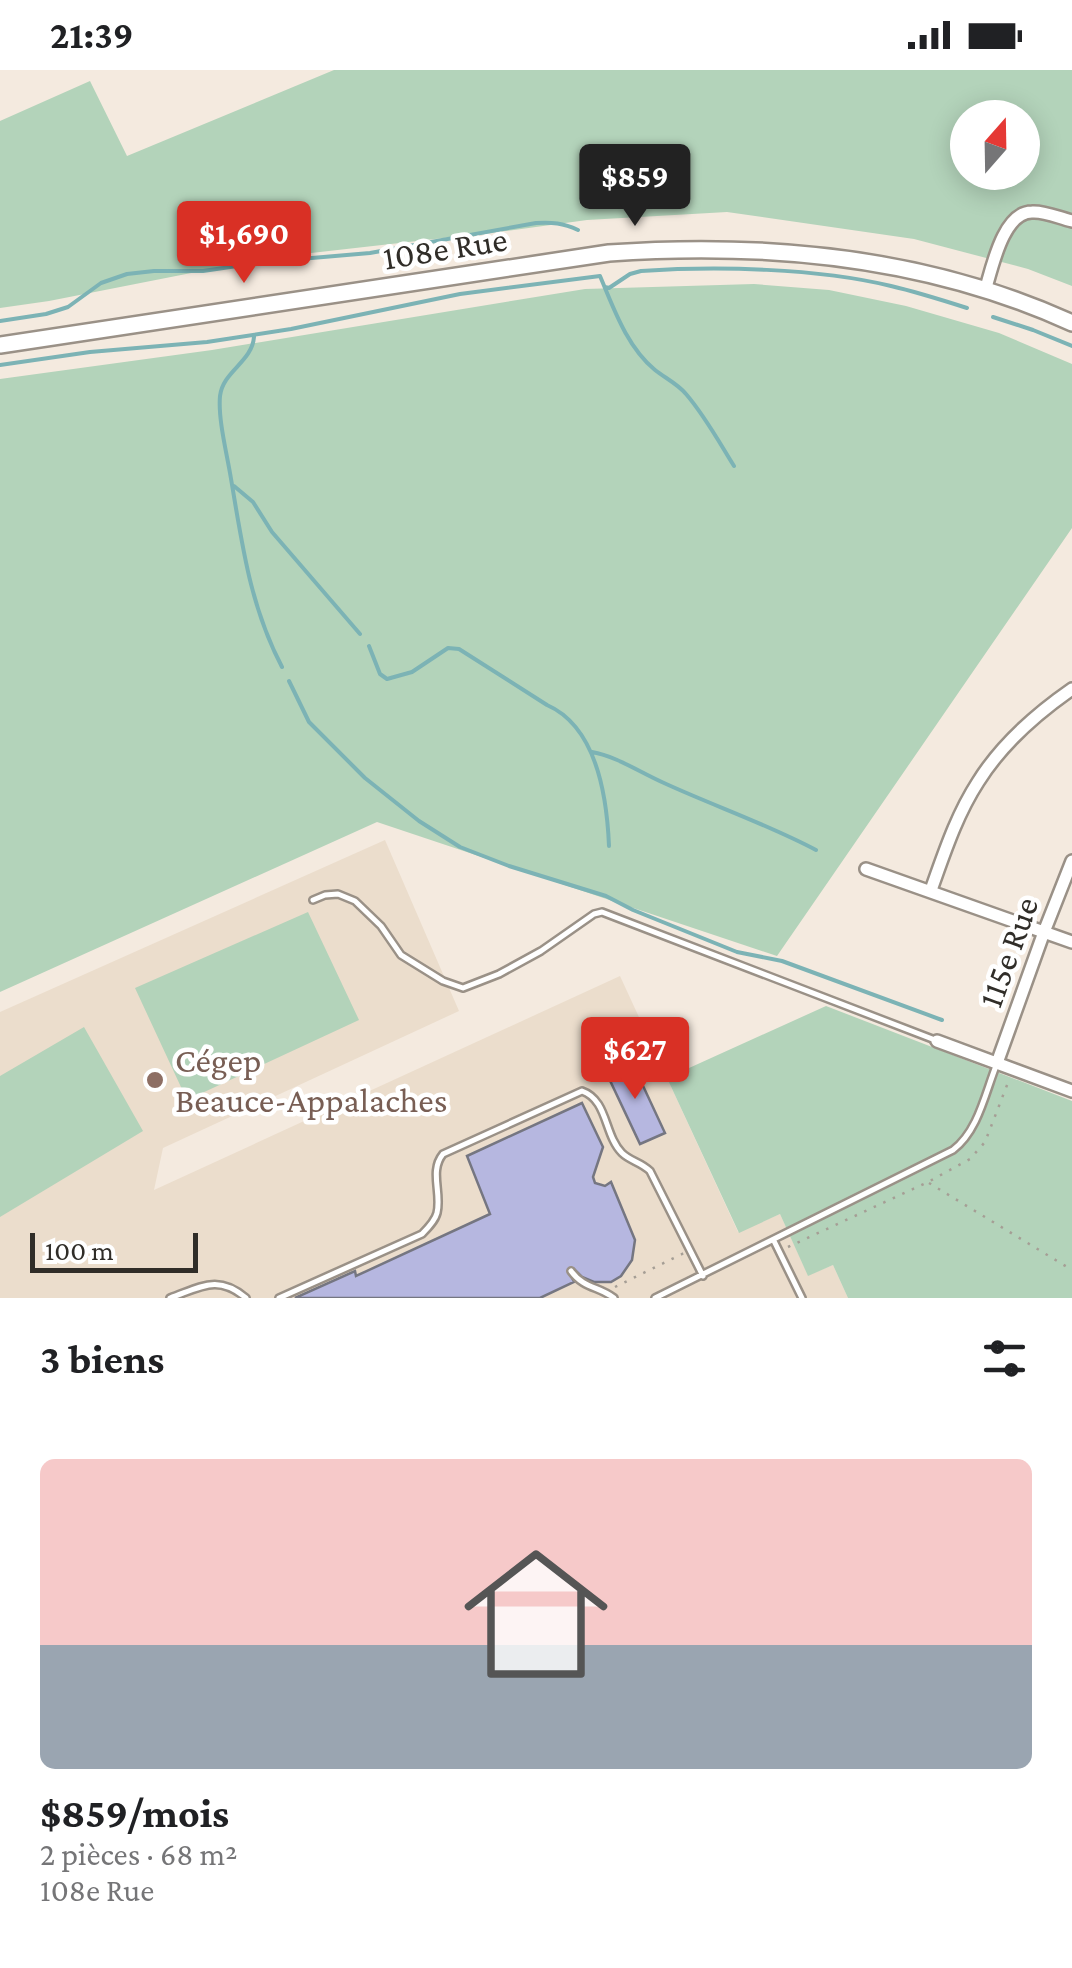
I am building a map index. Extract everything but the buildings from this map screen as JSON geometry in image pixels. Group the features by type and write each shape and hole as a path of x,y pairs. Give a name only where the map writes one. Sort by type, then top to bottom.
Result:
{"main road":[{"name":"108e Rue","path":"0,345 609,254 670,249 805,254 871,263 985,290 1072,323"}],"street":[{"path":"985,290 1012,220 1021,213 1035,211 1072,220"},
{"path":"930,890 952,832 977,784 1022,730 1072,689"},
{"name":"115e Rue","path":"997,1063 1072,861"},
{"path":"866,869 1072,942"},
{"path":"938,1041 1072,1092"}],"lane":[{"path":"313,900 338,894 355,901 381,926 401,955 443,981 463,988 541,952 602,912 938,1041"},
{"path":"656,1298 961,1144 972,1127 997,1063"},
{"path":"278,1298 422,1234 438,1211 438,1159 582,1090 595,1096 621,1153 650,1171 703,1276"},
{"path":"774,1240 802,1298"},
{"path":"572,1272 587,1286 614,1298"},
{"path":"170,1298 210,1284 222,1284 246,1298"}],"path":[{"path":"928,1182 1072,1270"},
{"path":"620,1285 690,1250"}],"shaded area":[{"path":"385,840 459,1011 163,1148 154,1190 620,976 738,1232 780,1214 808,1275 833,1265 848,1298 0,1298 0,1012"}],"green space":[{"path":"334,70 1072,70 1072,286 1028,269 914,239 727,212 587,220 267,258 0,308 0,121 90,81 127,156"},
{"path":"754,284 829,290 906,306 999,333 1072,364 1072,528 777,956 377,822 0,992 0,379 212,350 585,289"},
{"path":"308,912 359,1020 187,1100 135,988"},
{"path":"826,1006 1072,1101 1072,1298 848,1298 833,1265 808,1276 780,1214 739,1233 667,1078"},
{"path":"84,1027 143,1131 0,1217 0,1076"}],"waterway":[{"path":"0,321 68,307 101,283 127,274 203,271 370,253 536,223 578,230"},
{"path":"605,287 641,271 767,270 862,280 967,308"},
{"path":"0,365 207,342 460,294 600,276 622,327 637,350 686,394 734,466"},
{"path":"993,317 1072,346"},
{"path":"254,337 248,353 222,387 220,414 248,572 282,667"},
{"path":"234,486 253,502 272,532 360,634"},
{"path":"369,646 380,674 387,679 412,672 448,648 459,649 564,715 578,730 596,766 606,807 609,846"},
{"path":"289,681 309,722 365,778 419,821 460,847 606,896 737,952 782,961 942,1020"},
{"path":"592,752 816,850"}],"place":[{"name":"Cégep Beauce-Appalaches","path":"155,1080"}]}
